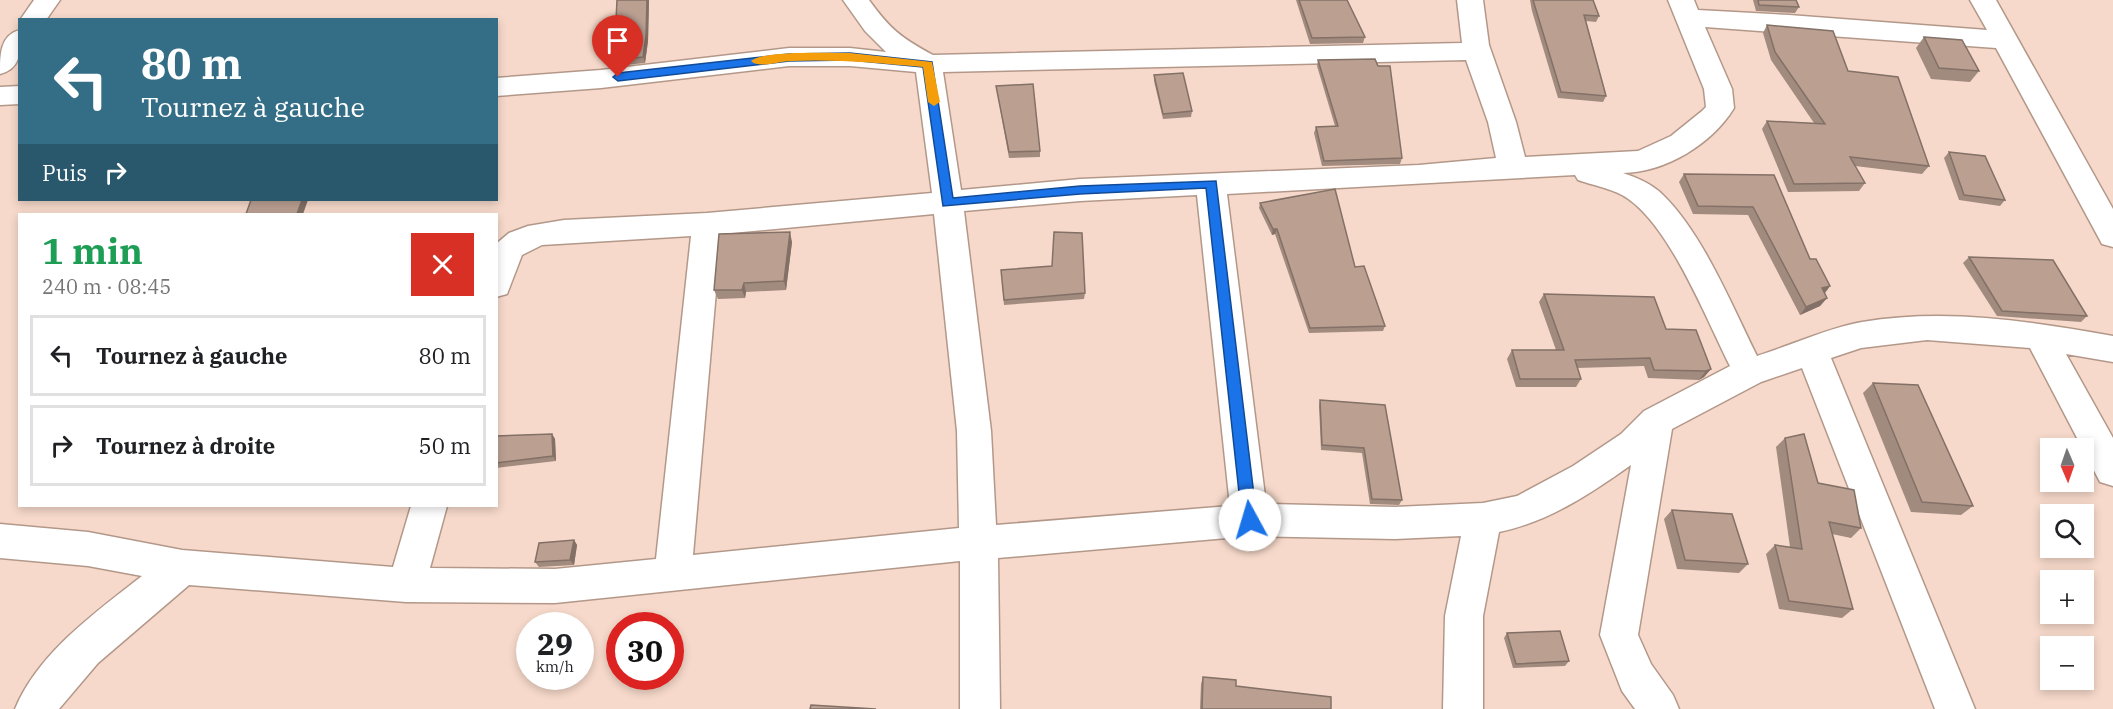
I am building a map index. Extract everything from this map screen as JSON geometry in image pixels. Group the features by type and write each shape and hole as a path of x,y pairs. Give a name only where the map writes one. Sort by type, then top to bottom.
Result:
{"street":[{"path":"34,18 47,0"},
{"path":"856,0 874,25 894,45 928,64"},
{"path":"1470,0 1477,51 1500,110 1511,153 1511,168"},
{"path":"1983,0 2113,236"},
{"path":"1685,9 1789,23 2004,40"},
{"path":"498,280 510,249 519,241 539,234 628,226 707,224 1080,190 1419,175 1631,163 1650,159 1696,134 1711,121 1720,108 1718,89 1685,9"},
{"path":"0,65 18,41"},
{"path":"498,87 601,79 789,57 850,57 928,64 1477,51"},
{"path":"928,64 963,321 974,431 981,608 980,709"},
{"path":"0,96 18,95"},
{"path":"1563,167 1598,175 1632,187 1652,202 1669,222 1689,254 1749,372"},
{"path":"1211,184 1250,520"},
{"path":"673,574 707,224"},
{"path":"0,542 88,549 182,567 406,585 555,586 977,543 1250,520 1395,523 1483,519 1523,511 1586,477 1633,444 1656,420 1749,372 1860,335 1927,327 2040,336 2113,350"},
{"path":"2040,336 2113,471"},
{"path":"1812,352 1955,709"},
{"path":"1656,420 1619,635 1636,677 1659,709"},
{"path":"406,585 429,507"},
{"path":"1463,709 1464,616 1483,519"},
{"path":"35,709 49,687 85,648 182,567"}],"building":[{"path":"617,0 647,0 643,57 614,60"},
{"path":"1299,0 1347,0 1365,37 1312,38"},
{"path":"1533,0 1593,0 1599,16 1584,15 1606,96 1561,92"},
{"path":"1758,0 1796,0 1799,7 1759,5"},
{"path":"1767,25 1833,31 1848,71 1898,77 1929,166 1850,157 1865,183 1794,184 1767,121 1825,124 1775,52"},
{"path":"1924,37 1962,40 1979,71 1939,68"},
{"path":"1375,59 1378,66 1390,66 1402,158 1324,161 1316,127 1338,126 1318,60"},
{"path":"1183,73 1192,111 1163,114 1154,75"},
{"path":"1033,84 1040,151 1009,152 996,86"},
{"path":"1949,152 1985,156 2005,200 1964,195"},
{"path":"1684,174 1774,175 1810,259 1816,259 1830,286 1822,288 1827,298 1806,307 1753,207 1698,206"},
{"path":"1335,189 1355,267 1364,266 1385,326 1310,328 1277,229 1273,229 1260,203"},
{"path":"251,201 302,201 297,213 246,213"},
{"path":"790,232 784,281 744,283 742,290 714,290 719,234"},
{"path":"1054,232 1082,233 1085,293 1004,300 1001,270 1052,266"},
{"path":"1969,257 2053,260 2087,316 2002,311"},
{"path":"1544,294 1654,297 1666,329 1696,330 1711,369 1706,371 1654,370 1650,358 1575,360 1581,379 1520,379 1512,350 1564,350"},
{"path":"1873,383 1918,385 1973,506 1922,502"},
{"path":"1320,400 1385,405 1402,500 1372,499 1364,448 1322,445"},
{"path":"552,434 553,456 498,463 498,436"},
{"path":"1804,434 1818,483 1854,490 1861,528 1829,522 1853,609 1789,601 1775,545 1802,549 1785,438"},
{"path":"1672,510 1732,514 1748,564 1685,560"},
{"path":"574,540 570,560 535,562 539,543"},
{"path":"1560,631 1569,661 1516,664 1507,633"},
{"path":"1203,677 1236,680 1236,686 1331,697 1331,709 1202,709"},
{"path":"811,705 876,709 810,709"}],"slow traffic":[{"path":"756,61 789,57 850,57 928,64 934,102"}],"route":[{"path":"618,77 789,57 850,57 928,64 947,202 1080,190 1211,184 1250,520"}]}
